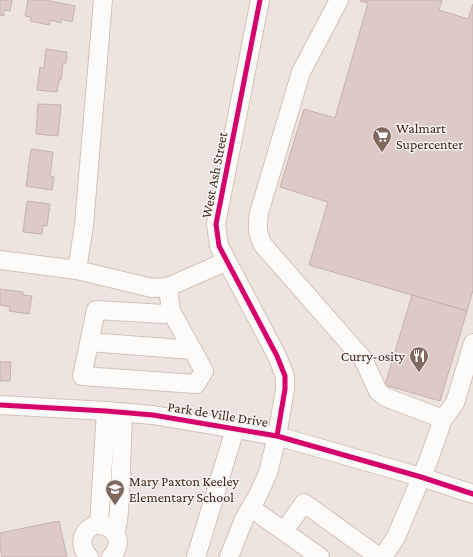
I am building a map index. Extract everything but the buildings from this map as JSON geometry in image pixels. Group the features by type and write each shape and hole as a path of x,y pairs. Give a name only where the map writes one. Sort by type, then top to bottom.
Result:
{"street":[{"path":"77,270 84,225 103,0"},
{"name":"West Ash Street","path":"229,557 244,519 268,473 277,436 285,389 285,376 277,356 219,246 216,224 260,0"},
{"path":"339,0 301,72 259,213 257,226 258,233 264,245 363,359 378,391 385,397 443,419"},
{"path":"0,260 77,270 152,288 168,287 227,261"},
{"path":"168,287 171,310 204,371 196,384 82,376 96,310 164,314 171,310"},
{"path":"89,342 193,350"},
{"path":"383,557 396,537 429,459 443,419 455,403 473,343"},
{"name":"Park de Ville Drive","path":"0,405 153,415 277,436 421,477 473,494"},
{"path":"107,529 118,521 120,498 115,412"},
{"path":"196,557 235,429"},
{"path":"284,531 304,503 379,557"},
{"path":"251,508 320,557"},
{"path":"89,557 83,550 82,541 84,534 90,528 107,529 117,536 118,544 116,552 111,557"}],"cycle path":[{"path":"260,0 216,224 219,246 277,356 285,376 285,389 277,436"},
{"path":"0,405 153,415 277,436 421,477 473,494"}],"place":[{"name":"Walmart Supercenter","path":"382,153"},
{"name":"Curry-osity","path":"419,373"},
{"name":"Mary Paxton Keeley Elementary School","path":"115,506"}]}
